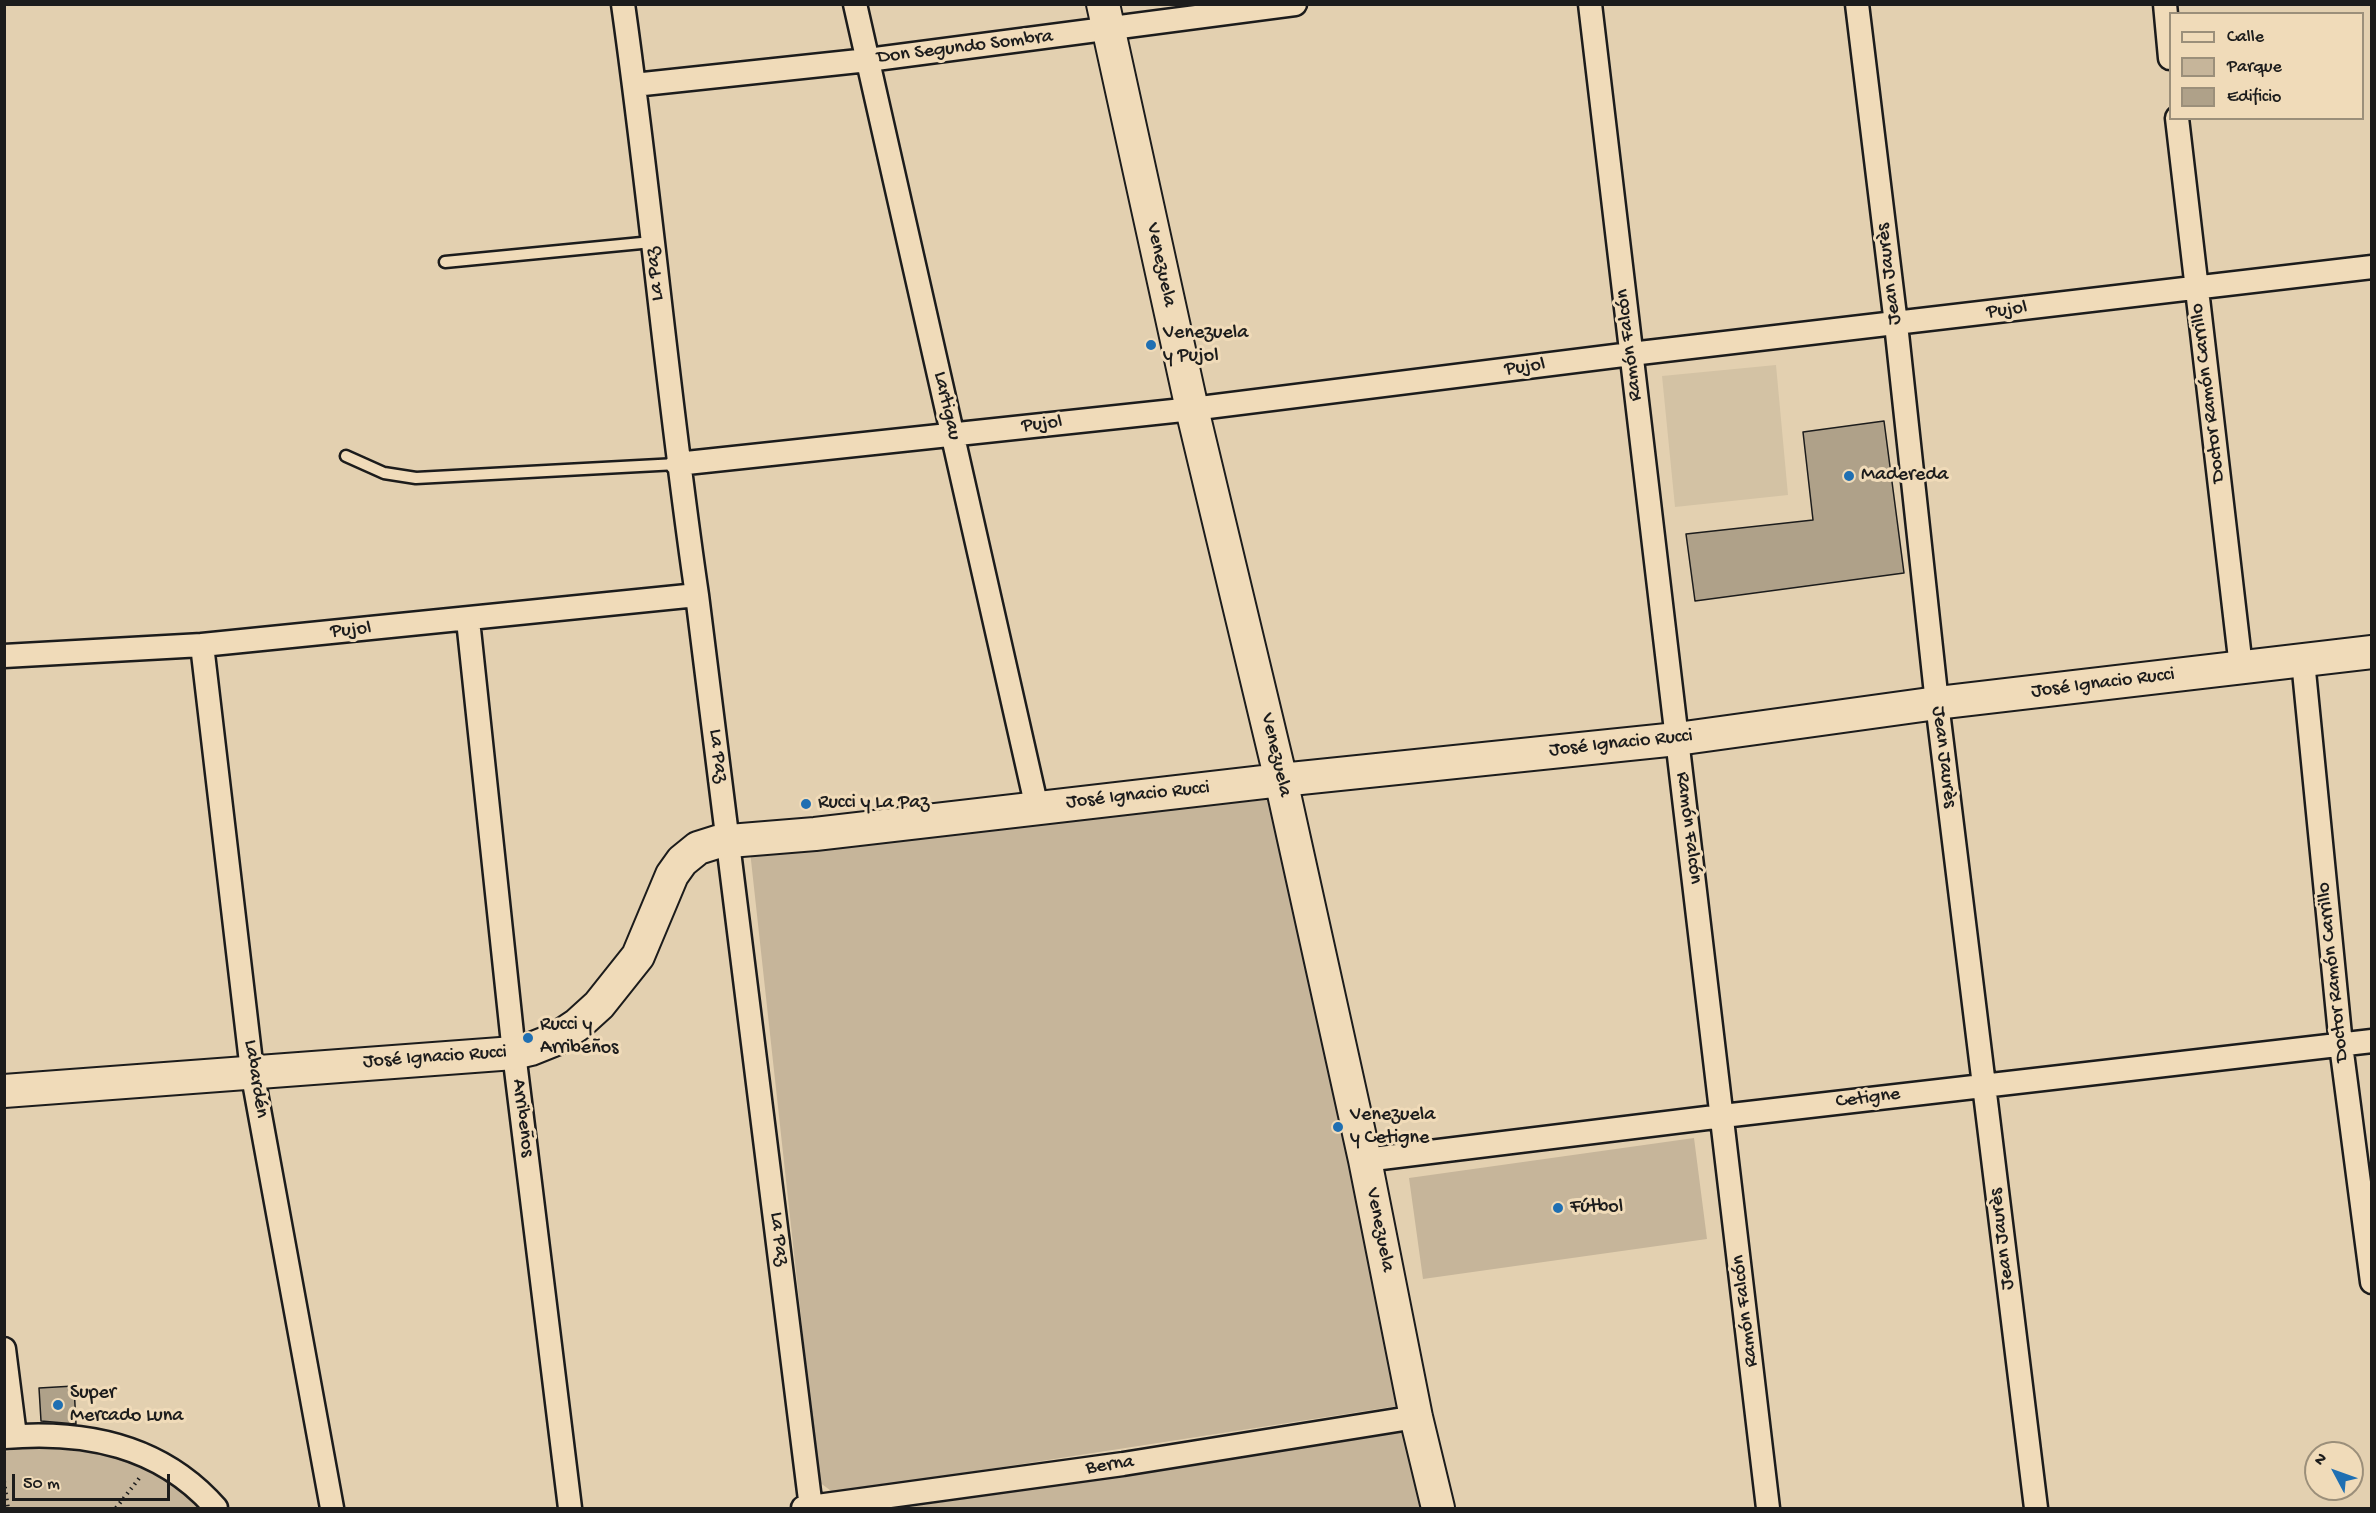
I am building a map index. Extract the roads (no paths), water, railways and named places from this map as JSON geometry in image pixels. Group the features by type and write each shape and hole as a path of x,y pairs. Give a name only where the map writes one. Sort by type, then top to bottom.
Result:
{"street":[{"name":"La Paz","path":"623,4 677,464 697,595 811,1508"},
{"name":"Lartigau","path":"855,4 1037,808"},
{"name":"Don Segundo Sombra","path":"634,85 868,60 1105,17 1294,4"},
{"name":"Ramón Falcón","path":"1590,4 1768,1509"},
{"name":"Jean Jaurès","path":"1857,4 1896,324 1936,703 2036,1509"},
{"path":"2164,4 2169,49"},
{"name":"Venezuela","path":"1105,17 1192,409 1281,780 1365,1160 1416,1417 1438,1509"},
{"name":"Doctor Ramón Carrillo","path":"2177,120 2241,667"},
{"name":"Pujol","path":"677,464 1192,409 1631,354 2372,267"},
{"name":"Pujol","path":"4,657 202,645 468,620 697,595"},
{"name":"Arribeños","path":"468,620 514,1053 570,1509"},
{"name":"Labardén","path":"202,645 252,1071 332,1509"},
{"name":"José Ignacio Rucci","path":"4,1091 514,1053 531,1049 556,1039 577,1025 599,1005 638,956 672,875 682,861 698,848 728,840 815,834 1281,780 1677,739 1936,703 2372,652"},
{"name":"Doctor Ramón Carrillo","path":"2303,661 2341,1045 2372,1282"},
{"name":"Cetigne","path":"1365,1160 2372,1041"},
{"path":"4,1349 10,1436 57,1435 97,1439 133,1450 178,1475 216,1509"},
{"name":"Berna","path":"803,1509 1123,1464 1416,1417"}],"lane":[{"path":"445,262 652,242"},
{"path":"346,456 384,473 416,478 677,464"}],"place":[{"name":"Venezuela y Pujol","path":"1151,345"},
{"name":"Madereda","path":"1849,476"},
{"name":"Rucci y La Paz","path":"806,804"},
{"name":"Rucci y Arribeños","path":"528,1038"},
{"name":"Venezuela y Cetigne","path":"1338,1127"},
{"name":"Fútbol","path":"1558,1208"},
{"name":"Super Mercado Luna","path":"58,1405"}]}
